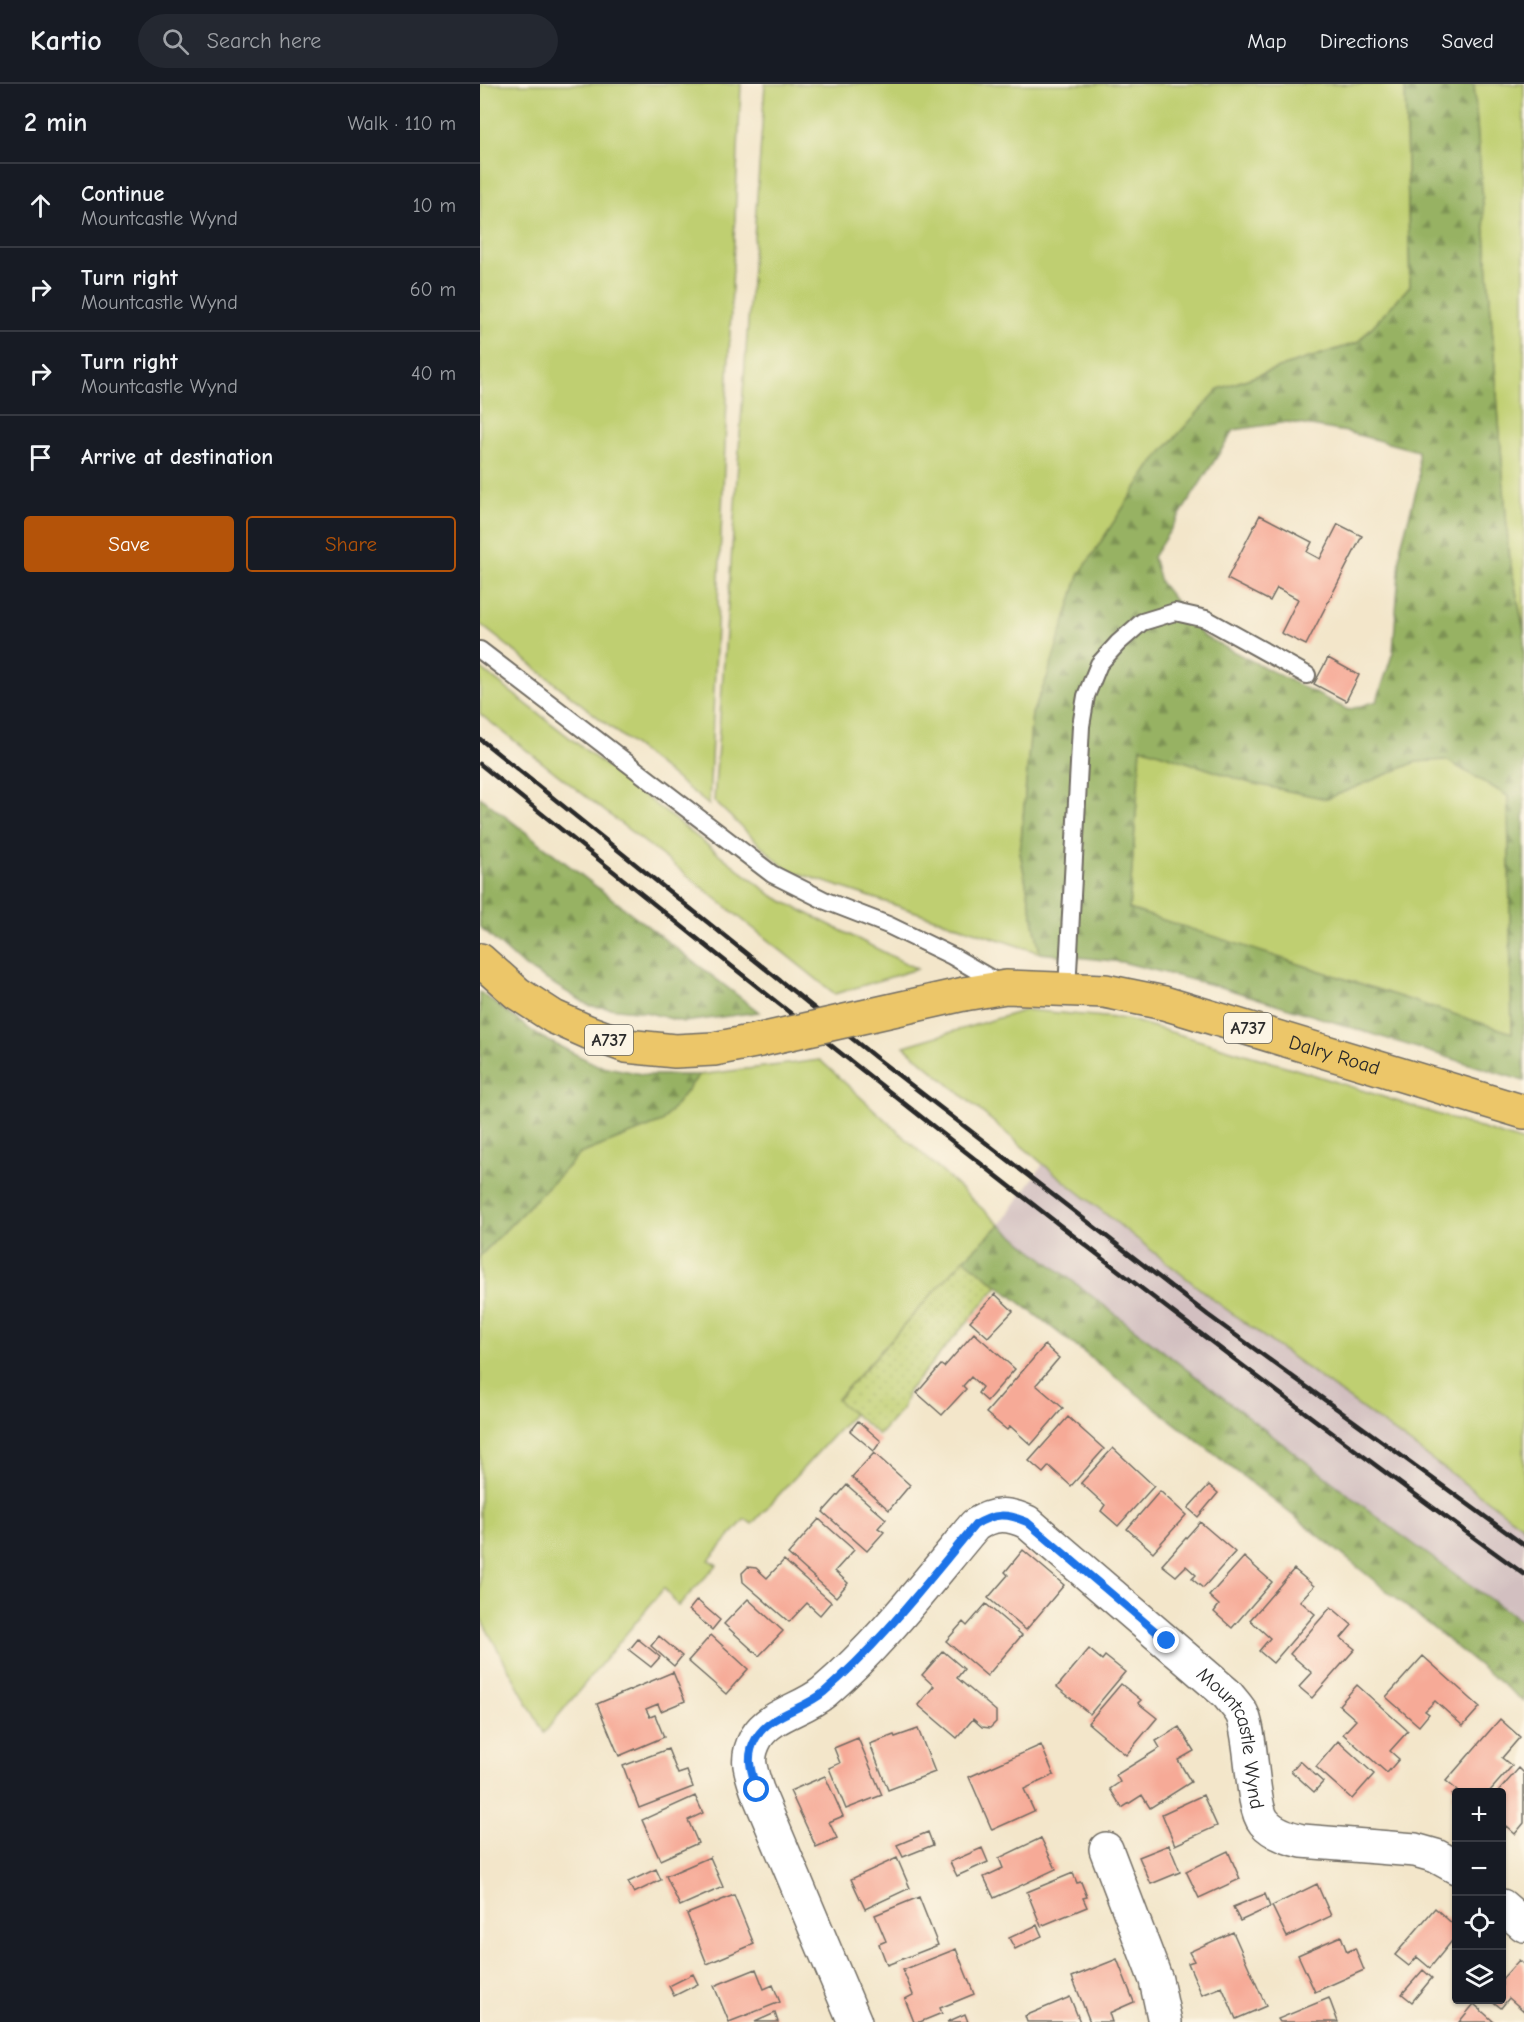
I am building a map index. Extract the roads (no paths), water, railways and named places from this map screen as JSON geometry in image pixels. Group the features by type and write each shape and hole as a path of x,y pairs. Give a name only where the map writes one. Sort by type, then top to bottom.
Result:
{"highway":[{"name":"Dalry Road","path":"480,960 517,993 554,1017 626,1046 675,1051 714,1049 964,993 1006,987 1105,991 1164,1003 1524,1112"}],"street":[{"name":"Mountcastle Wynd","path":"855,2022 757,1790 749,1765 750,1751 757,1736 770,1722 798,1709 822,1694 868,1650 975,1525 988,1517 1015,1517 1027,1522 1227,1694 1243,1714 1246,1724 1258,1808 1264,1822 1288,1838 1415,1850 1436,1856 1452,1865"},
{"path":"1106,1849 1156,1980 1165,2022"},
{"path":"1506,1909 1524,1925"}],"lane":[{"path":"1067,990 1081,726 1086,696 1099,664 1142,622 1175,612 1206,619 1307,675"},
{"path":"480,650 772,874 826,901 888,925 952,956 1006,987"}],"railway":[{"path":"480,739 875,1057 1208,1315 1524,1545"},
{"path":"480,764 867,1074 1127,1277 1258,1378 1524,1574"}]}
